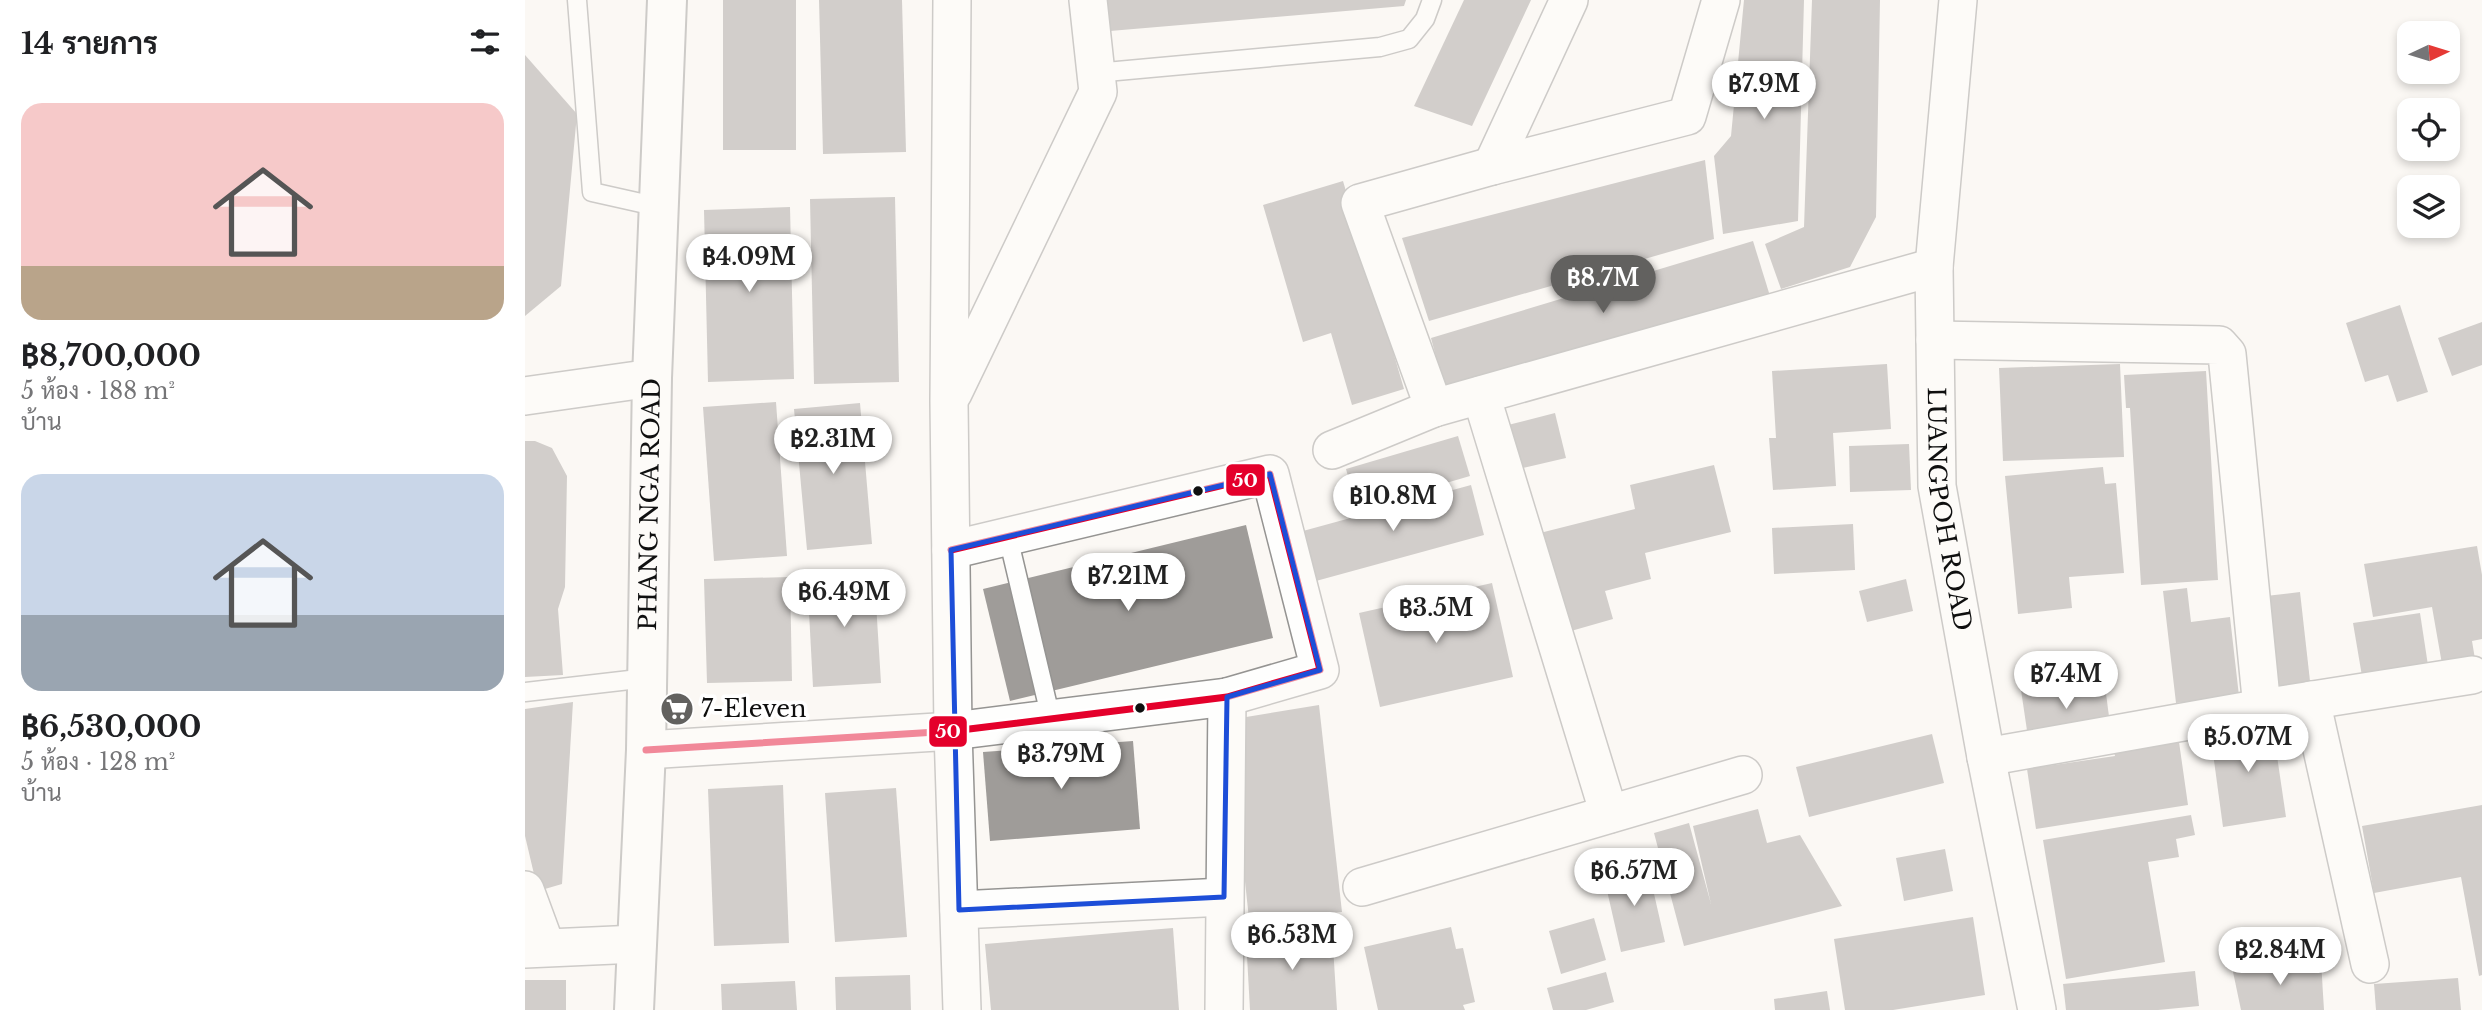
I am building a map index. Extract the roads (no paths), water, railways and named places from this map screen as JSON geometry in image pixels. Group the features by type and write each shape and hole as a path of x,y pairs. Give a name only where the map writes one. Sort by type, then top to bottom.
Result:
{"street":[{"name":"PHANG NGA ROAD","path":"634,1010 646,750 652,378 667,0"},
{"path":"952,0 949,402 953,731 963,1010"},
{"path":"949,402 1098,92 1088,0"},
{"path":"1492,166 1569,0"},
{"path":"1434,408 1360,203 1687,116 1721,0"},
{"name":"LUANGPOH ROAD","path":"1958,0 1934,267 1937,485 1986,757 2037,1010"},
{"path":"1332,450 1434,408 1934,267"},
{"path":"1935,340 2219,345 2227,354 2262,708"},
{"path":"525,396 652,378"},
{"path":"1481,395 1609,814"},
{"path":"646,750 953,731 1227,698 1320,670 1270,474 951,550"},
{"path":"1986,757 2262,708 2472,675"},
{"path":"1224,1010 1227,698"},
{"path":"2311,700 2370,964"},
{"path":"1362,887 1743,775"},
{"path":"525,890 535,948 637,944"},
{"path":"959,910 1224,897"}],"lane":[{"path":"577,0 591,192 659,206"},
{"path":"1095,73 1380,47 1409,39 1425,19 1432,0"},
{"path":"1008,537 1051,719"},
{"path":"525,692 647,678"}],"place":[{"name":"7-Eleven","path":"677,709"}]}
